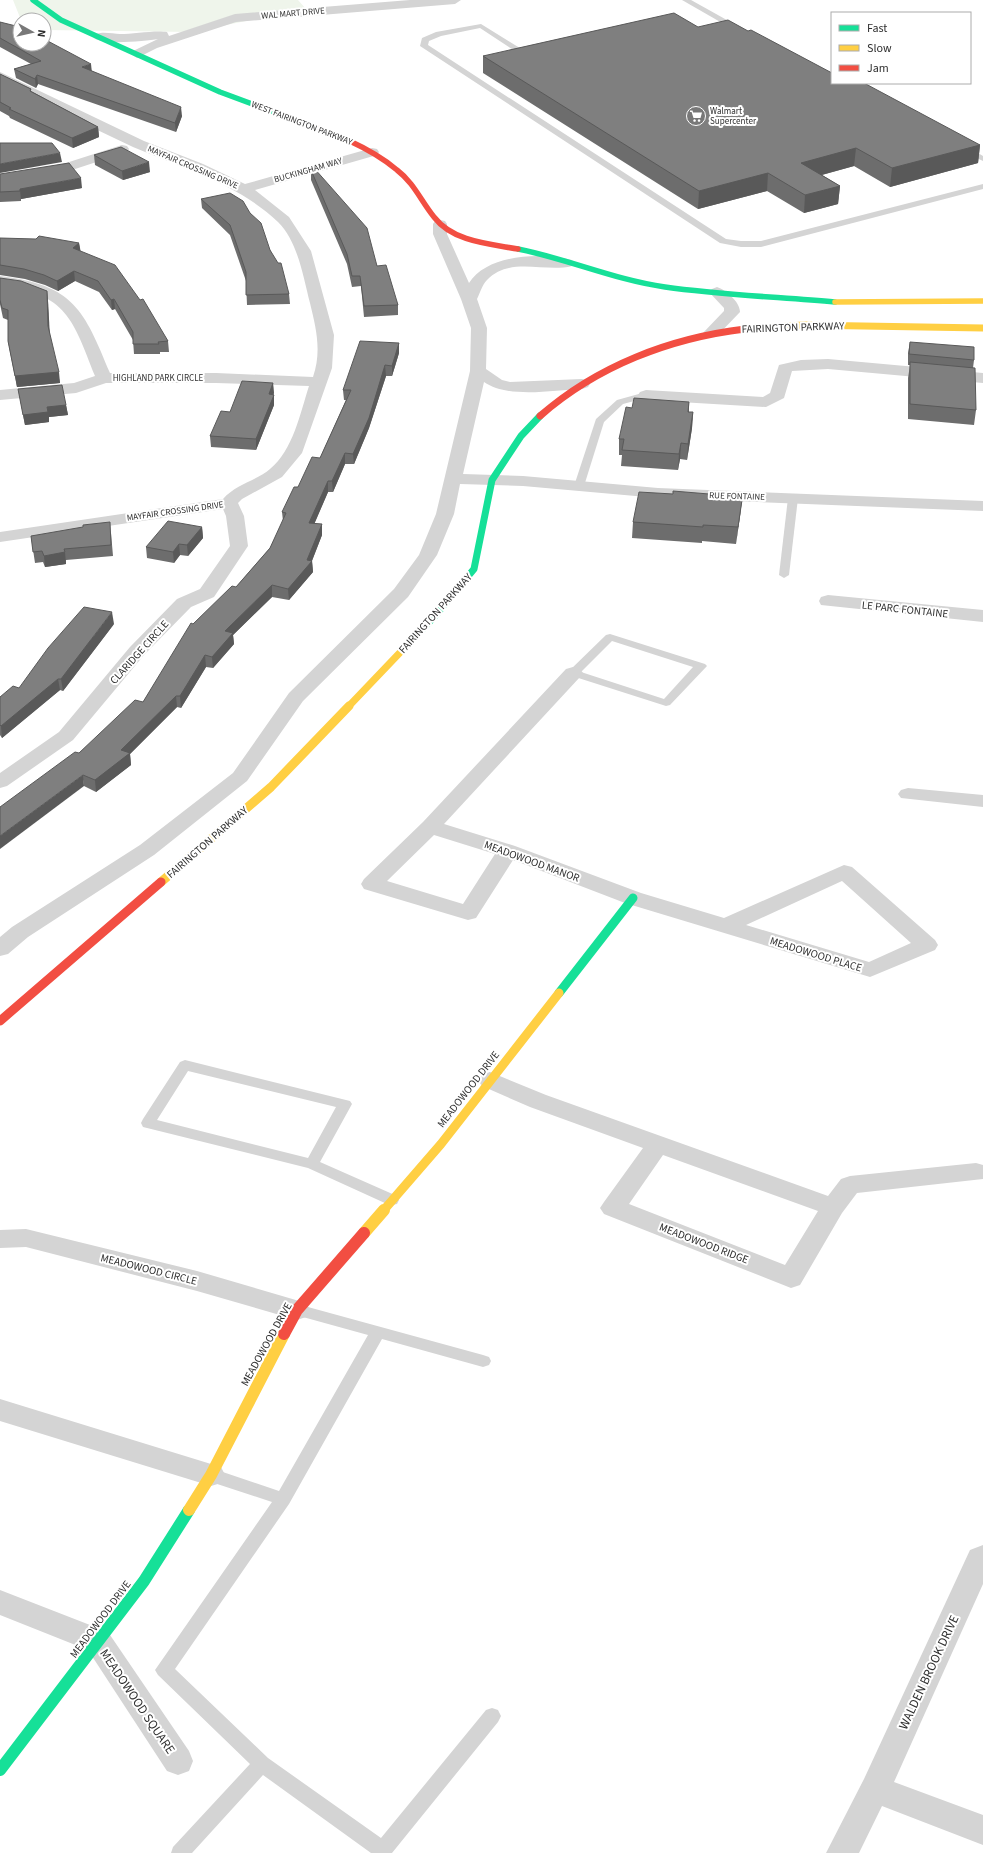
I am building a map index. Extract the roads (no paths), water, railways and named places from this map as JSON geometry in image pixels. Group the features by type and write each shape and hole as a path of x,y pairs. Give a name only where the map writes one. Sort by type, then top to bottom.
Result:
{"street":[{"name":"WEST FAIRINGTON PARKWAY","path":"34,0 61,20 220,92 342,137 372,152 409,180 440,224 468,240 538,253 620,278 665,288 717,292"},
{"name":"WAL MART DRIVE","path":"137,54 153,45 235,18 455,0"},
{"path":"98,37 137,38 203,29"},
{"name":"MAYFAIR CROSSING DRIVE","path":"0,76 139,144 198,167 244,188 284,220 304,251 326,335 324,368 294,453 276,473 236,495 229,503 0,537"},
{"path":"0,179 70,167 139,144"},
{"name":"BUCKINGHAM WAY","path":"244,188 372,152"},
{"path":"0,949 20,932 147,850 240,777 296,697 401,593 428,555 445,514 478,371 479,328 469,299 440,234 440,224"},
{"path":"469,299 482,276 497,267 514,263 567,263"},
{"path":"0,281 15,282 55,296 78,318 104,378"},
{"path":"717,292 834,302 951,300 983,301"},
{"path":"710,334 732,312 732,307 717,292"},
{"name":"FAIRINGTON PARKWAY","path":"0,1021 271,787 435,616 474,569 492,480 521,436 547,409 582,384 622,364 666,346 710,334 742,329 803,325 983,328"},
{"path":"646,395 766,402 778,395 785,368 801,365 828,364 983,378"},
{"path":"478,371 497,384 510,387 582,384"},
{"name":"HIGHLAND PARK CIRCLE","path":"0,395 76,388 104,378 216,378 319,382"},
{"name":"RUE FONTAINE","path":"453,479 492,480 658,493 983,506"},
{"name":"CLARIDGE CIRCLE","path":"0,782 66,736 137,651 184,603 207,593 239,546 235,516 229,503"},
{"name":"LE PARC FONTAINE","path":"828,601 983,616"},
{"path":"508,851 468,914 372,884 430,827 573,673"},
{"path":"908,794 983,801"},
{"name":"MEADOWOOD MANOR","path":"430,827 508,851 633,898"},
{"name":"MEADOWOOD PLACE","path":"633,898 725,926 870,970 927,944 844,872 725,926"},
{"name":"MEADOWOOD DRIVE","path":"0,1770 144,1581 211,1475 297,1310 441,1144 633,898"},
{"path":"490,1080 538,1101 833,1207"},
{"name":"MEADOWOOD RIDGE","path":"658,1143 613,1208 791,1278 833,1207 850,1185 981,1178"},
{"name":"MEADOWOOD CIRCLE","path":"0,1239 26,1238 197,1281 297,1310"},
{"path":"0,1410 211,1475"},
{"name":"WALDEN BROOK DRIVE","path":"842,1853 875,1788 980,1559 983,1557"},
{"path":"0,1602 98,1641"},
{"name":"MEADOWOOD SQUARE","path":"98,1641 178,1761"},
{"path":"875,1788 983,1830"}],"lane":[{"path":"686,0 744,31"},
{"path":"524,54 481,26 439,34 425,40 424,46 723,241 741,244 761,244 983,186"},
{"path":"953,143 983,159"},
{"path":"579,486 599,421 620,402 646,395"},
{"path":"784,575 793,498"},
{"path":"610,637 700,666 666,703 573,673 610,637"},
{"path":"312,1164 346,1104 185,1065 148,1123 312,1164 392,1200"},
{"path":"297,1310 483,1361"},
{"path":"378,1332 282,1498 164,1670 262,1764 381,1851 492,1716"},
{"path":"211,1475 282,1498"},
{"path":"180,1853 262,1764"}],"place":[{"name":"Walmart Supercenter","path":"696,116"}]}
